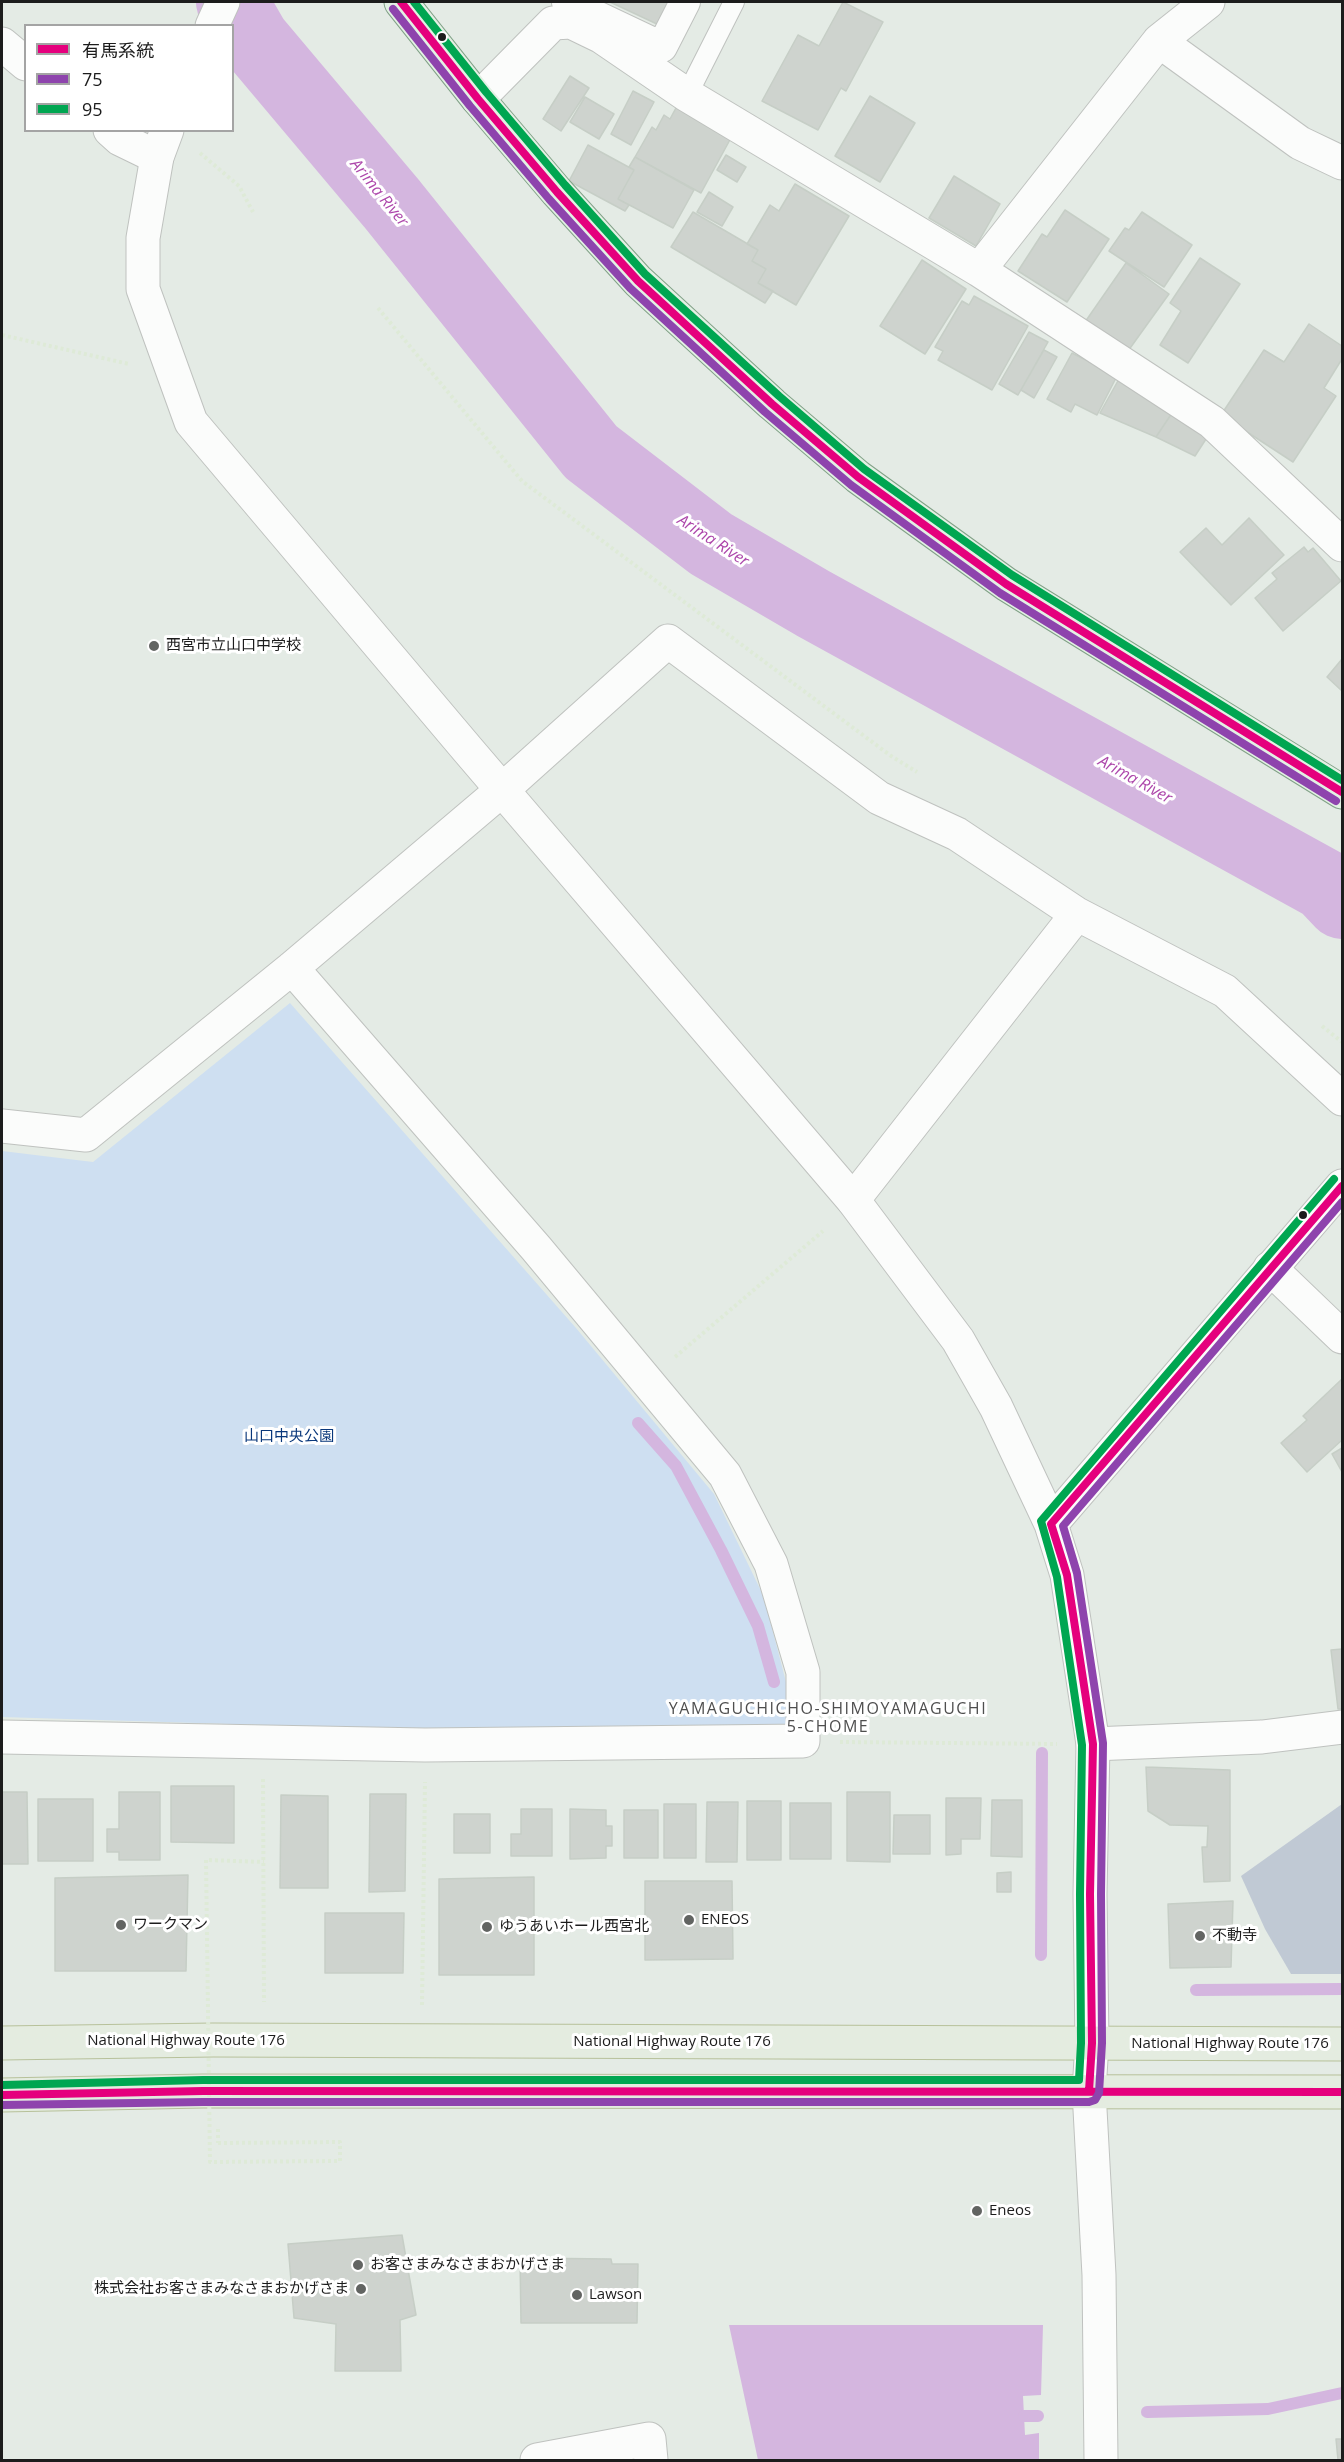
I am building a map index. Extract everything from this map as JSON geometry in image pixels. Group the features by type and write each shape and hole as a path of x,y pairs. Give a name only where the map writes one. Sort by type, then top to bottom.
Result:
{"highway":[{"name":"National Highway Route 176","path":"2,2043 233,2040 1342,2044"},
{"path":"2,2095 203,2091 1342,2092"}],"main road":[{"path":"401,2 478,99 557,192 638,280 772,404 858,477 1006,584 1342,792"}],"street":[{"path":"213,24 223,2"},
{"path":"567,2 662,47 685,2"},
{"path":"979,270 1159,41 1208,2"},
{"path":"478,99 553,23 571,22 602,37 687,95 979,270 1212,422 1342,545"},
{"path":"1159,41 1300,143 1342,162"},
{"path":"2,44 24,61"},
{"path":"112,132 120,139 162,144 143,238 142,289 191,422 853,1200 958,1340 996,1407 1051,1524 1067,1575 1093,1744 1090,1894 1092,2043 1089,2091 1099,2276 1101,2460"},
{"path":"2,1126 86,1135 292,968 502,790 668,641 879,798 957,834 1077,914 1225,991 1342,1099"},
{"path":"853,1200 1077,914"},
{"path":"2,1737 425,1745 803,1742 803,1672 771,1564 725,1475 529,1239 292,968"},
{"path":"1051,1524 1342,1186"},
{"path":"1270,1268 1342,1337"},
{"path":"1093,1744 1262,1737 1342,1727"},
{"path":"537,2460 649,2439 651,2460"}],"lane":[{"path":"687,95 734,2"}],"path":[{"path":"200,153 239,186 253,212"},
{"path":"378,308 522,481 881,749 921,774"},
{"path":"2,335 129,364"},
{"path":"1317,1022 1342,1042"},
{"path":"646,1380 823,1231"},
{"path":"263,1742 264,2009"},
{"path":"803,1742 1093,1744"},
{"path":"422,2007 425,1745"},
{"path":"218,2122 218,2143 340,2142 339,2161 210,2162 206,1860 264,1862"}],"shaded area":[{"path":"1342,1804 1342,1974 1291,1974 1265,1929 1241,1876"},
{"path":"729,2325 1043,2325 1041,2395 1023,2396 1025,2435 1039,2433 1039,2460 758,2460"}],"green space":[{"name":"山口中央公園","path":"290,1003 576,1328 714,1494 764,1597 787,1686 789,1731 491,1732 2,1717 2,1151 93,1162"}],"building":[{"path":"610,2 671,2 659,25"},
{"path":"843,2 883,22 846,91 841,88 818,130 762,101 798,35 819,46"},
{"path":"570,76 589,88 561,131 543,119"},
{"path":"633,91 654,102 631,145 611,134"},
{"path":"870,96 915,123 880,182 835,156"},
{"path":"585,97 614,114 599,139 570,122"},
{"path":"677,106 732,136 701,193 635,157 652,127 656,130 664,115 670,119"},
{"path":"588,145 634,170 618,199 629,205 625,211 569,181"},
{"path":"726,155 746,167 737,182 717,170"},
{"path":"635,157 694,190 673,228 618,199 634,170 629,167"},
{"path":"954,176 1000,204 976,246 929,218"},
{"path":"795,184 849,216 796,305 758,283 766,269 752,261 758,250 747,244 770,205 779,211"},
{"path":"709,192 733,207 722,226 697,212"},
{"path":"1065,210 1109,239 1067,302 1018,271 1042,234 1047,237"},
{"path":"693,212 758,250 752,261 766,269 758,283 773,291 765,303 671,247"},
{"path":"1142,212 1192,245 1164,287 1109,251 1125,228 1129,230"},
{"path":"1200,258 1240,284 1188,363 1160,345 1181,311 1170,303"},
{"path":"922,260 966,289 925,354 880,326"},
{"path":"1126,263 1169,294 1128,351 1085,322"},
{"path":"974,296 1028,326 992,390 938,360 943,351 935,347 962,301 969,305"},
{"path":"1309,324 1342,346 1342,359 1324,388 1336,396 1293,462 1221,415 1264,350 1284,362"},
{"path":"1029,332 1048,342 1018,395 999,384"},
{"path":"1044,350 1057,357 1034,398 1021,390"},
{"path":"1072,353 1117,376 1097,415 1075,404 1071,412 1047,399"},
{"path":"1119,379 1172,413 1156,437 1100,413"},
{"path":"1172,413 1208,436 1195,456 1156,437"},
{"path":"1249,518 1284,555 1231,605 1180,552 1206,528 1222,545"},
{"path":"1304,547 1308,552 1313,548 1341,581 1283,631 1255,598 1277,579 1272,573"},
{"path":"1342,659 1342,691 1327,677"},
{"path":"1342,1379 1342,1440 1307,1472 1281,1443 1307,1420 1303,1416"},
{"path":"1342,1448 1342,1472 1332,1454"},
{"path":"1342,1649 1342,1709 1338,1709 1331,1650"},
{"path":"1146,1767 1230,1770 1230,1881 1204,1882 1202,1847 1207,1847 1208,1826 1170,1825 1148,1811"},
{"path":"171,1786 234,1786 234,1843 171,1842"},
{"path":"2,1792 27,1792 28,1864 2,1864"},
{"path":"119,1792 160,1792 160,1860 119,1860 119,1852 107,1852 107,1829 119,1829"},
{"path":"847,1792 890,1792 890,1862 847,1861"},
{"path":"370,1794 406,1794 405,1891 369,1892"},
{"path":"281,1795 328,1796 328,1888 280,1888"},
{"path":"946,1798 981,1798 980,1839 961,1839 961,1854 946,1855"},
{"path":"38,1799 93,1799 93,1861 38,1861"},
{"path":"992,1800 1022,1800 1022,1857 991,1856"},
{"path":"747,1801 781,1801 781,1860 747,1860"},
{"path":"707,1802 738,1802 737,1862 706,1862"},
{"path":"790,1803 831,1803 831,1859 790,1859"},
{"path":"664,1804 696,1804 696,1858 664,1858"},
{"path":"521,1809 552,1809 552,1856 511,1856 511,1834 521,1834"},
{"path":"570,1809 606,1810 606,1826 612,1826 612,1846 606,1846 606,1858 570,1859"},
{"path":"624,1810 658,1810 658,1858 624,1858"},
{"path":"454,1814 490,1814 490,1853 454,1853"},
{"path":"894,1815 930,1815 930,1854 893,1854"},
{"path":"1011,1872 1011,1892 997,1892 997,1873"},
{"name":"ワークマン","path":"188,1875 186,1971 55,1971 55,1878"},
{"name":"ゆうあいホール西宮北","path":"534,1877 534,1975 439,1975 439,1879"},
{"name":"ENEOS","path":"645,1881 732,1881 733,1959 645,1960"},
{"name":"不動寺","path":"1233,1901 1231,1967 1170,1968 1168,1904"},
{"path":"325,1913 404,1913 403,1973 325,1973"},
{"path":"402,2235 416,2315 400,2320 401,2371 335,2371 336,2324 294,2318 288,2244"},
{"path":"520,2258 611,2259 612,2264 638,2264 637,2323 521,2323"},
{"path":"1336,2439 1342,2439 1342,2460 1338,2460"}],"waterway":[{"name":"Arima River","path":"232,2 254,40 392,204 591,452 711,544 814,604 1325,885 1342,903"},
{"path":"638,1423 676,1466 721,1550 758,1626 774,1682"},
{"path":"1041,1955 1042,1753"},
{"path":"1196,1990 1342,1989"},
{"path":"1147,2412 1268,2409 1342,2393"},
{"path":"1024,2416 1038,2416"}],"transit line":[{"name":"有馬系統","path":"401,2 478,99 557,192 638,281 772,404 858,477 1006,584 1342,792"},
{"name":"95","path":"414,2 486,92 645,274 779,396 864,469 1012,575 1342,780"},
{"name":"75","path":"393,9 470,106 549,199 630,288 765,412 851,485 1000,593 1336,801"},
{"name":"95","path":"2,2085 203,2080 1079,2080 1082,1745 1057,1577 1041,1521 1334,1179"},
{"name":"有馬系統","path":"1089,2091 1092,2043 1090,1894 1093,1744 1067,1575 1051,1524 1342,1186"},
{"name":"75","path":"2,2105 203,2102 1089,2102 1095,2100 1099,2093 1102,2043 1103,1743 1077,1573 1063,1526 1342,1202"},
{"name":"有馬系統","path":"2,2095 203,2091 1342,2092"}],"place":[{"name":"西宮市立山口中学校","path":"154,646"},
{"name":"ENEOS","path":"689,1920"},
{"name":"ワークマン","path":"121,1925"},
{"name":"ゆうあいホール西宮北","path":"487,1927"},
{"name":"不動寺","path":"1200,1936"},
{"name":"Eneos","path":"977,2211"},
{"name":"お客さまみなさまおかげさま","path":"358,2265"},
{"name":"株式会社お客さまみなさまおかげさま","path":"361,2289"},
{"name":"Lawson","path":"577,2295"}],"district":[{"name":"YAMAGUCHICHO-SHIMOYAMAGUCHI 5-CHOME","path":"828,1718"}]}
